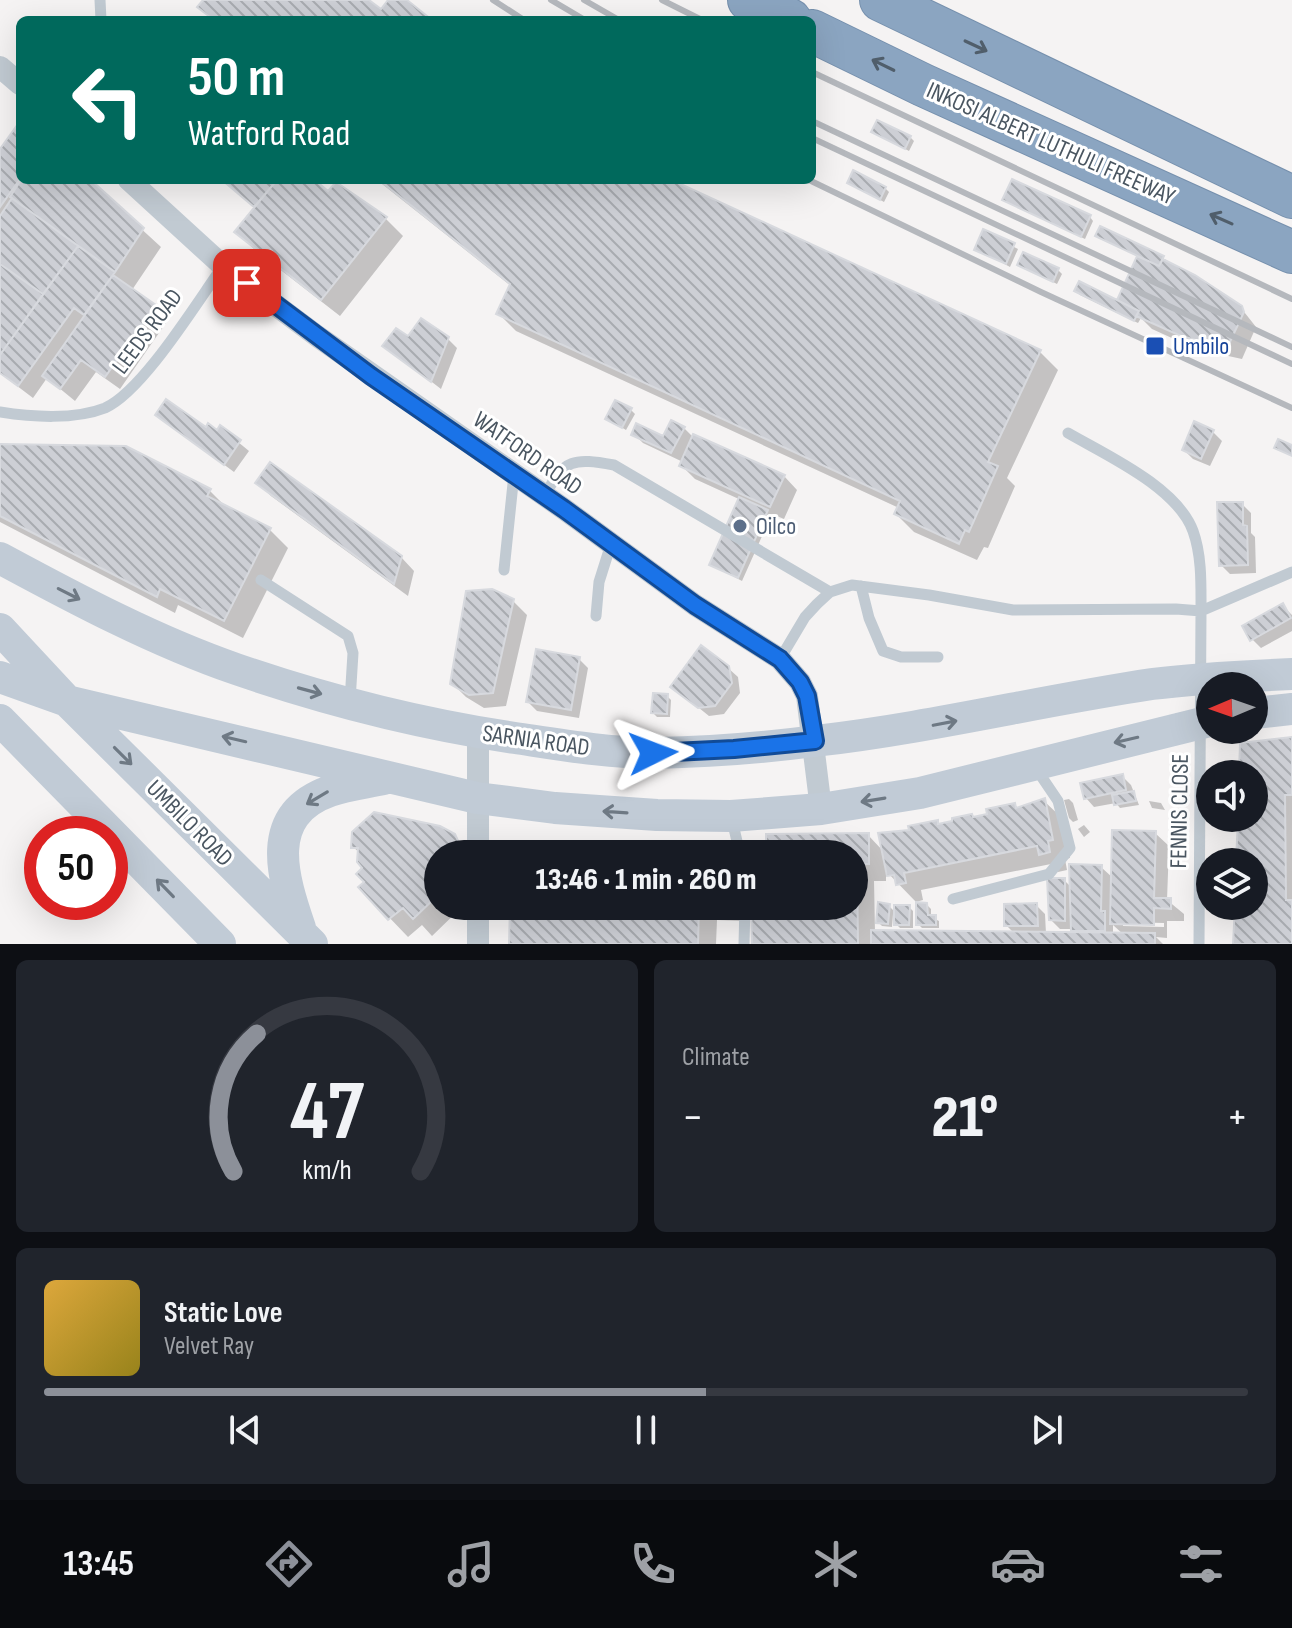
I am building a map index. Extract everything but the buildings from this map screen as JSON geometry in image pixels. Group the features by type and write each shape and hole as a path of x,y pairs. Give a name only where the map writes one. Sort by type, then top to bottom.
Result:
{"highway":[{"path":"749,0 782,16"},
{"path":"881,0 1292,197"},
{"name":"INKOSI ALBERT LUTHULI FREEWAY","path":"816,33 923,85 1292,252"}],"main road":[{"name":"SARNIA ROAD","path":"0,558 80,600 194,653 273,681 478,733 581,748 653,753 815,741 930,726 1129,688 1196,679"},
{"name":"UMBILO ROAD","path":"0,629 67,701 307,939"},
{"name":"SARNIA ROAD","path":"1268,675 1292,674"},
{"path":"0,677 67,701 477,798 555,808 657,815 731,816 821,809 956,786 1033,763 1196,724"},
{"path":"1268,712 1292,709"},
{"path":"0,720 220,944"},
{"path":"307,939 282,869 284,839 291,821 322,794 391,777"}],"street":[{"path":"0,67 16,81"},
{"name":"WATFORD ROAD","path":"133,184 223,266 371,376 514,474 695,605 780,659 800,682 807,696 815,741 821,809"},
{"path":"478,733 478,840"},
{"path":"478,920 478,944"}],"lane":[{"name":"LEEDS ROAD","path":"0,412 73,415 92,412 115,402 138,383 223,266"},
{"name":"FENNIS CLOSE","path":"1068,433 1137,474 1166,495 1185,515 1196,543 1201,574 1202,672"},
{"path":"545,496 560,469 572,463 584,460 614,465 830,592"},
{"path":"504,570 514,474"},
{"path":"596,616 599,582 611,544"},
{"path":"780,659 805,617 830,592 852,585 1013,610 1201,611 1292,572"},
{"path":"261,580 348,636 353,653 350,702"},
{"path":"861,586 872,628 883,651 901,657 938,657"},
{"name":"FENNIS CLOSE","path":"1199,944 1205,744"},
{"path":"953,899 1049,874 1070,848 1058,801 1033,763"},
{"path":"731,816 737,840"},
{"path":"744,944 745,920"}],"railway":[{"path":"493,0 518,16"},
{"path":"551,0 578,16"},
{"path":"584,0 612,16"},
{"path":"662,0 694,16"},
{"path":"816,74 1292,299"},
{"path":"816,123 1292,347"},
{"path":"816,140 1292,364"},
{"path":"816,183 1292,408"}],"place":[{"name":"Umbilo","path":"1155,346"},
{"name":"Oilco","path":"740,526"}],"route":[{"path":"247,283 371,376 564,509 695,605 780,659 800,682 807,696 815,741 653,753"}]}
